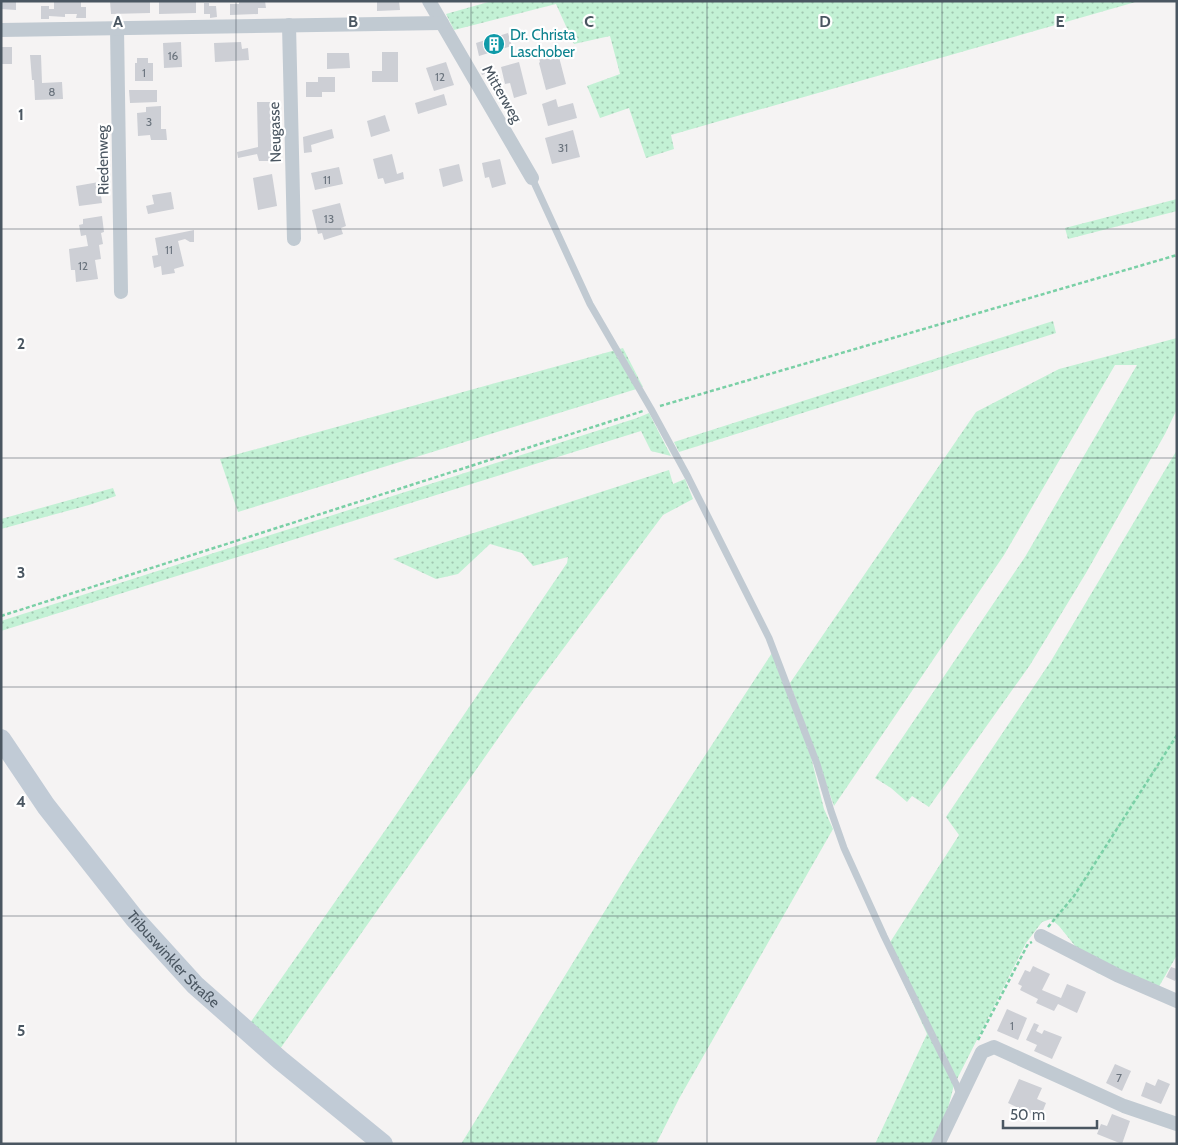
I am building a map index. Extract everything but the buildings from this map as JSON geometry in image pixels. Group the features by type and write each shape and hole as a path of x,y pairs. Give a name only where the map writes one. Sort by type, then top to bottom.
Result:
{"street":[{"name":"Mitterweg","path":"429,1 532,178"},
{"path":"1,30 442,23"},
{"name":"Neugasse","path":"289,25 294,239"},
{"name":"Riedenweg","path":"117,28 121,292"},
{"name":"Tribuswinkler Straße","path":"1,739 46,806 135,920 195,985 280,1060 383,1144"},
{"path":"1040,936 1117,975 1177,1001"},
{"path":"938,1144 982,1052 994,1047 1124,1106 1177,1124"}],"lane":[{"path":"532,178 590,304 688,477 769,638 817,764 830,811 844,848 884,936 957,1086 960,1096"}],"path":[{"path":"1,616 650,408 1177,255"},
{"path":"975,1046 1028,944 1040,936 1074,896 1177,735"}],"green space":[{"path":"492,1 1139,1 671,135 674,149 646,158 629,108 600,118 587,86 620,74 610,36 574,44 556,4 454,30 446,14"},
{"path":"1177,199 1177,211 1068,239 1065,228"},
{"path":"1053,321 1056,333 679,452 674,442"},
{"path":"1177,338 1177,409 1165,434 1086,573 1030,665 929,807 912,796 907,802 891,788 875,778 1025,557 1137,365 1115,365 1004,555 834,806 790,683 976,412 1059,369"},
{"path":"623,348 643,387 238,512 220,459"},
{"path":"649,413 671,456 651,451 641,431 1,631 1,621"},
{"path":"1177,450 1177,955 1157,990 1097,973 1059,926 1051,919 1042,922 1026,943 954,1085 947,1112 932,1144 875,1144 927,1034 887,947 959,835 946,817 1051,661"},
{"path":"669,470 673,484 685,479 693,499 663,515 525,700 280,1049 250,1023 391,822 567,563 568,557 533,566 522,553 490,544 458,574 436,579 393,559"},
{"path":"113,488 116,496 1,529 1,519"},
{"path":"772,653 808,745 824,809 833,829 680,1097 656,1144 461,1144 632,867"}],"place":[{"name":"Dr. Christa Laschober","path":"494,44"}]}
